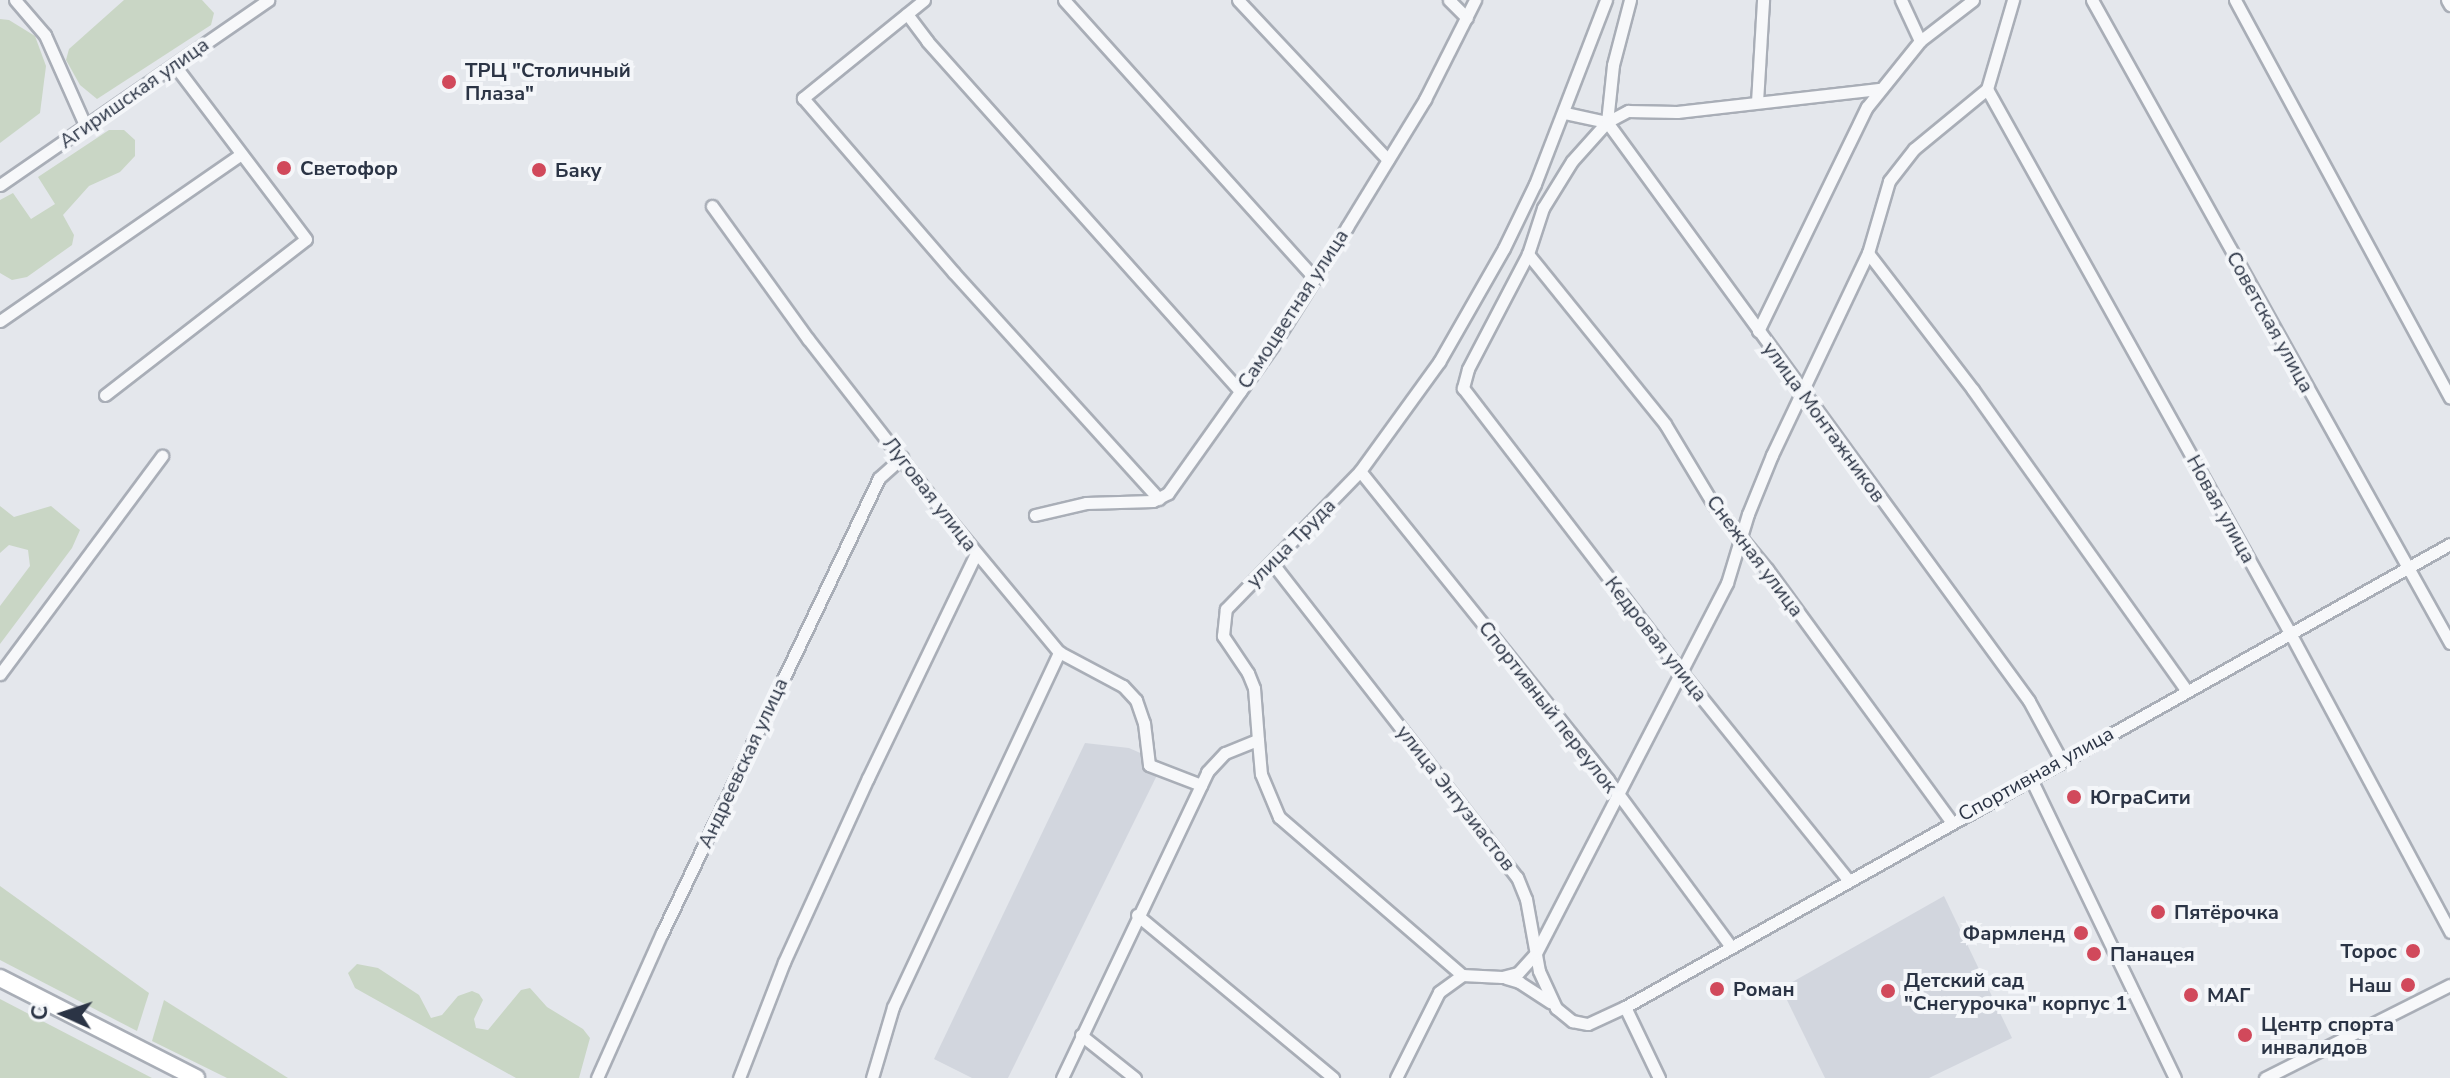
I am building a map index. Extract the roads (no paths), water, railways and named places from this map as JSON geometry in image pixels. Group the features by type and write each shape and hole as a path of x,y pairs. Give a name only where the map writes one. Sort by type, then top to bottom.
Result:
{"highway":[{"path":"0,978 196,1078"}],"street":[{"path":"15,0 45,35 86,127"},
{"name":"Агиришская улица","path":"0,185 268,0"},
{"path":"924,0 803,98 954,273 1159,499"},
{"path":"1064,0 1315,279"},
{"path":"1238,0 1388,160"},
{"path":"1449,0 1467,18"},
{"name":"Самоцветная улица","path":"1159,499 1180,478 1315,279 1388,160 1475,0"},
{"name":"улица Труда","path":"1258,740 1254,688 1248,673 1228,647 1222,626 1226,609 1360,471 1439,362 1477,298 1535,184 1565,113 1606,0"},
{"path":"1607,122 1613,65 1630,0"},
{"path":"1757,102 1763,0"},
{"path":"1901,0 1920,41"},
{"path":"1758,331 1848,142 1879,89 1920,41 1973,0"},
{"path":"1502,977 1526,968 1536,953 1727,583 1740,537 1772,455 1804,394 1868,253 1886,189 1899,165 1987,89 2013,0"},
{"name":"Советская улица","path":"2092,0 2450,643"},
{"path":"2235,0 2450,398"},
{"path":"907,14 937,53 1240,391"},
{"path":"105,395 306,239 175,66"},
{"path":"1528,254 1536,223 1561,177 1592,136 1607,122 1628,111 1677,112 1879,89"},
{"name":"Новая улица","path":"1987,89 2290,633 2450,932"},
{"path":"1565,113 1607,122"},
{"name":"улица Монтажников","path":"1607,122 2029,701 2061,760"},
{"path":"0,321 241,154"},
{"name":"Луговая улица","path":"712,206 808,339 976,554 1059,652 1123,686 1136,700 1144,723 1149,765 1201,785"},
{"path":"1868,253 1973,390 2186,690"},
{"name":"Кедровая улица","path":"1528,254 1468,369 1463,381 1467,394 1681,672 1849,881"},
{"name":"Снежная улица","path":"1528,254 1665,424 1713,504 1951,821"},
{"path":"0,674 162,456"},
{"name":"Андреевская улица","path":"597,1078 662,933 879,478 902,457"},
{"name":"Спортивный переулок","path":"1360,471 1618,795 1731,947"},
{"path":"1035,515 1086,503 1159,499"},
{"name":"Спортивная улица","path":"1625,1007 1951,821 2450,544"},
{"path":"739,1078 784,962 976,554"},
{"name":"улица Энтузиастов","path":"1273,564 1517,877 1526,899 1544,986 1556,1008"},
{"path":"872,1078 893,1007 1059,652"},
{"path":"1062,1078 1201,785 1218,758 1258,740 1264,784 1279,817 1462,975 1502,977 1519,982 1572,1021 1588,1024 1625,1007 1659,1078"},
{"path":"2030,777 2175,1078"},
{"path":"1137,915 1333,1078"},
{"path":"1396,1078 1431,1004 1439,992 1462,975"},
{"path":"2265,1078 2450,985"},
{"path":"1081,1035 1135,1078"}],"place":[{"name":"ТРЦ \"Столичный Плаза\"","path":"449,82"},
{"name":"Светофор","path":"284,168"},
{"name":"Баку","path":"539,170"},
{"name":"ЮграСити","path":"2074,797"},
{"name":"Пятёрочка","path":"2158,912"},
{"name":"Фармленд","path":"2081,933"},
{"name":"Торос","path":"2413,951"},
{"name":"Панацея","path":"2094,954"},
{"name":"Наш","path":"2408,985"},
{"name":"Роман","path":"1717,989"},
{"name":"Детский сад \"Снегурочка\" корпус 1","path":"1888,991"},
{"name":"МАГ","path":"2191,995"},
{"name":"Центр спорта инвалидов","path":"2245,1035"}]}
